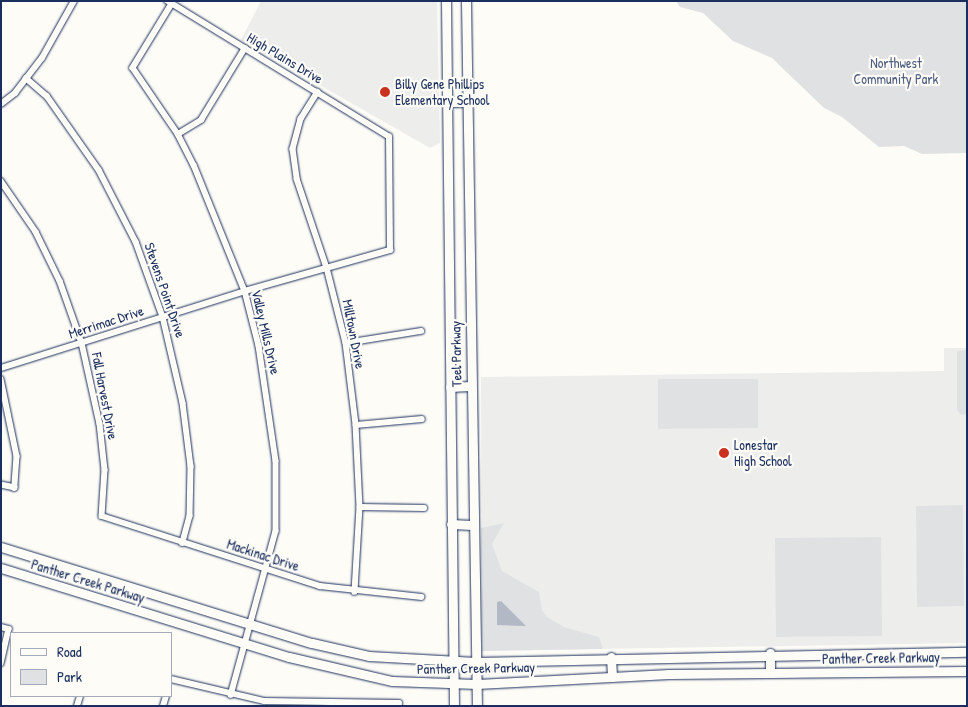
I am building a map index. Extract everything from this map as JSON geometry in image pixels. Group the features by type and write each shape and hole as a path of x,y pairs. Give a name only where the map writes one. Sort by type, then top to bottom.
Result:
{"main road":[{"name":"Teel Parkway","path":"446,1 454,706"},
{"name":"Teel Parkway","path":"466,1 472,524 477,706"},
{"path":"446,102 467,102"},
{"path":"450,387 470,386"},
{"path":"451,524 472,524"},
{"name":"Panther Creek Parkway","path":"1,546 251,624 368,656 476,662 611,657 967,652"},
{"name":"Panther Creek Parkway","path":"1,568 245,644 332,669 392,681 476,684 612,677 967,671"},
{"path":"770,654 770,673"},
{"path":"611,657 612,677"}],"street":[{"path":"1,104 26,78 74,1"},
{"name":"High Plains Drive","path":"169,3 389,137 390,250"},
{"name":"Valley Mills Drive","path":"169,3 133,68 178,134 219,222 245,292 259,346 276,461 276,531 231,696"},
{"path":"178,134 201,120 245,48"},
{"name":"Stevens Point Drive","path":"26,78 47,96 99,170 136,242 164,317 184,403 191,466 190,516 183,543"},
{"name":"Milltown Drive","path":"318,92 301,119 293,149 297,179 327,268 346,343 356,425 360,507 355,592"},
{"name":"Fall Harvest Drive","path":"1,181 36,232 60,281 82,343 100,424 104,470 102,516"},
{"name":"Merrimac Drive","path":"1,368 245,292 390,250"},
{"path":"346,343 421,331"},
{"path":"1,379 17,456 15,488 1,485"},
{"path":"356,425 422,419"},
{"path":"360,507 424,508"},
{"name":"Mackinac Drive","path":"102,516 320,586 355,592 421,597"},
{"path":"1,627 9,629 1,663"},
{"path":"172,679 231,696 302,704 399,704"}],"shaded area":[{"name":"Billy Gene Phillips Elementary School","path":"261,1 437,1 440,143 430,148 241,40"},
{"name":"Lonestar High School","path":"944,348 967,348 967,643 482,651 481,377 944,371"},
{"path":"501,601 526,626 497,625 497,602"}],"green space":[{"name":"Northwest Community Park","path":"676,1 967,1 967,153 922,154 904,146 879,147 842,117 824,108 772,58 733,41 703,13 680,7"},
{"path":"967,350 967,414 961,415 957,410 957,351"},
{"path":"658,379 758,379 758,428 658,429"},
{"path":"963,505 964,606 917,607 916,506"},
{"path":"504,523 492,544 502,571 539,592 542,610 547,617 564,627 599,637 603,649 482,651 481,528"},
{"path":"881,537 882,636 776,637 775,538"}],"place":[{"name":"Billy Gene Phillips Elementary School","path":"385,92"},
{"name":"Lonestar High School","path":"724,453"}]}
